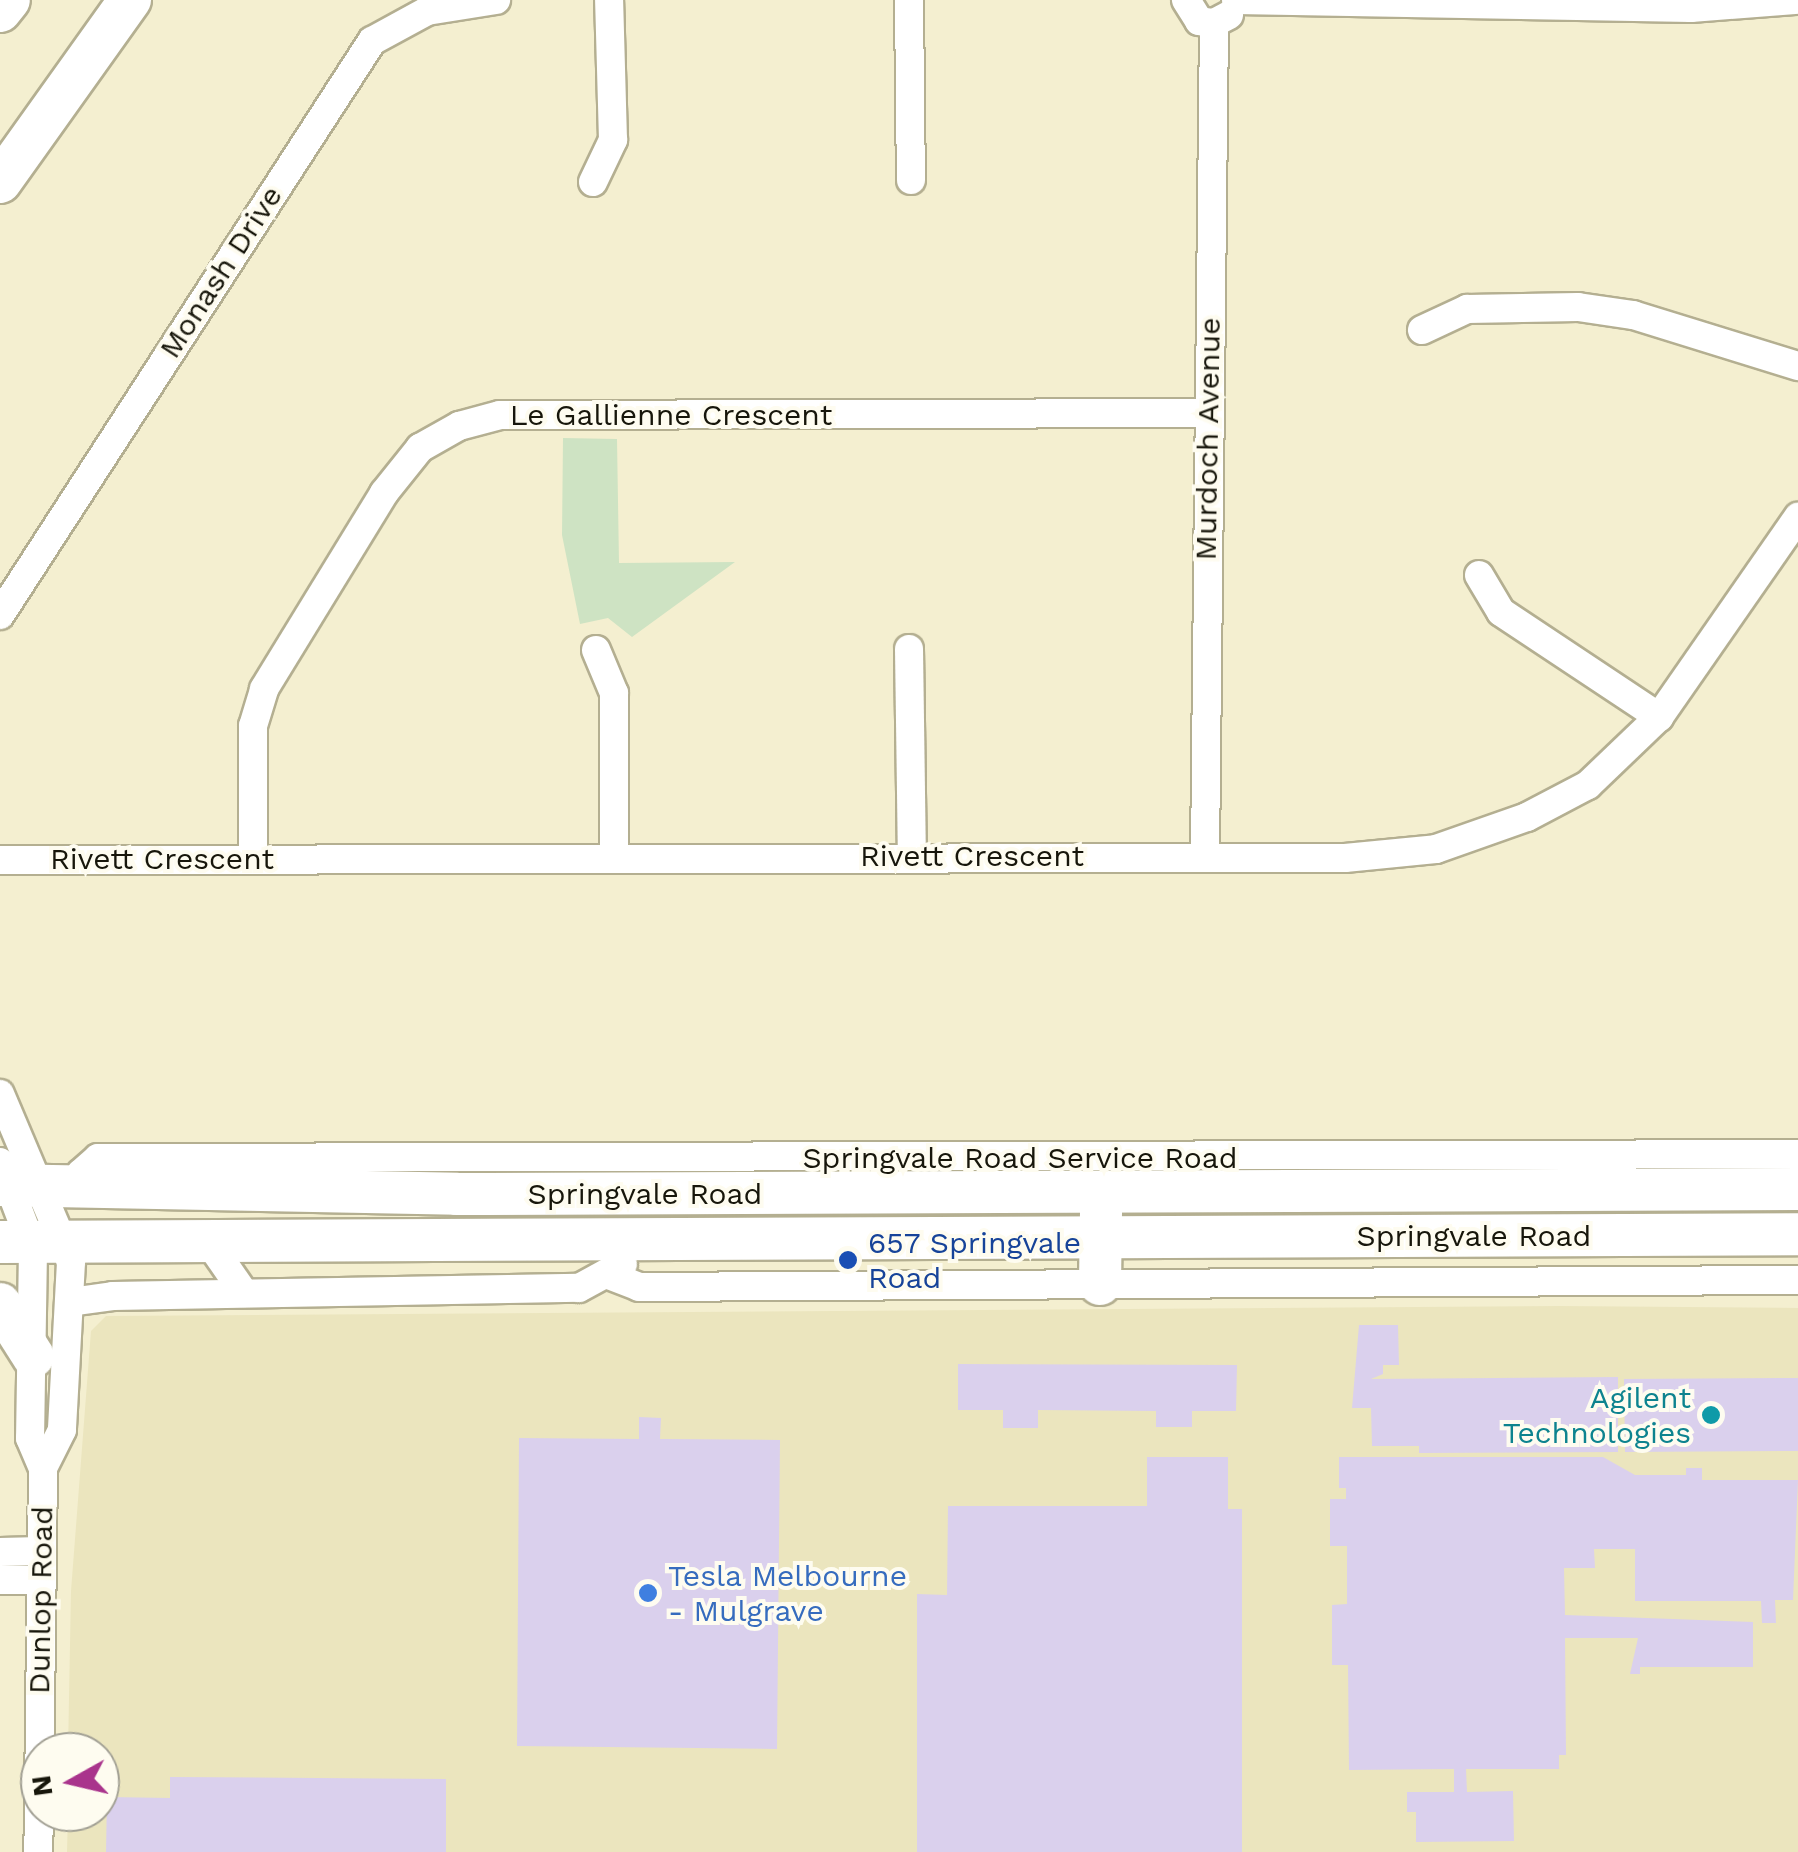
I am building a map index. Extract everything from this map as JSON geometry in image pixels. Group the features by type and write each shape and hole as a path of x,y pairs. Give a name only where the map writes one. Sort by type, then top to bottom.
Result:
{"highway":[{"path":"0,11 9,0"},
{"path":"0,182 130,0"},
{"path":"0,213 89,53"},
{"name":"Springvale Road","path":"26,1181 537,1178 1100,1192 1291,1174 1798,1189"},
{"path":"537,1178 540,1239"},
{"path":"1100,1192 1100,1284"},
{"name":"Springvale Road","path":"33,1242 1798,1234"},
{"path":"0,1304 33,1356"}],"street":[{"name":"Monash Drive","path":"0,615 372,41 426,5 496,0"},
{"path":"593,182 613,140 610,0"},
{"path":"909,0 910,180"},
{"path":"1186,0 1192,15 1214,23 1229,16 1236,0 1691,8 1795,0"},
{"name":"Murdoch Avenue","path":"1204,855 1214,23"},
{"path":"1422,330 1467,309 1578,306 1632,315 1798,366"},
{"name":"Le Gallienne Crescent","path":"253,858 253,726 264,689 384,493 420,448 459,426 500,415 1207,412"},
{"name":"Rivett Crescent","path":"0,860 614,855 1345,858 1436,849 1527,817 1588,786 1659,717 1789,555 1798,516"},
{"path":"1479,574 1501,612 1659,717"},
{"path":"596,650 614,693 614,855"},
{"path":"909,650 912,856"},
{"path":"2,1106 26,1181 33,1242"},
{"name":"Springvale Road Service Road","path":"537,1178 1291,1174 1798,1154"},
{"name":"Springvale Road","path":"611,1276 642,1238"},
{"name":"Springvale Road","path":"729,1238 764,1285"},
{"path":"208,1241 244,1293"},
{"name":"Dunlop Road","path":"33,1242 70,1302 62,1430 42,1468"},
{"name":"Dunlop Road","path":"33,1242 30,1438 42,1468 38,1852"},
{"path":"70,1302 244,1293 579,1288 611,1276 639,1287 1798,1280"},
{"path":"0,1552 42,1552"},
{"path":"0,1580 41,1580"}],"shaded area":[{"path":"1559,1306 1798,1308 1798,1852 67,1852 68,1832 120,1832 120,1732 68,1732 71,1591 91,1331 106,1316"}],"green space":[{"path":"563,438 617,439 619,563 735,562 632,637 608,618 580,624 562,535"}],"building":[{"path":"1359,1325 1398,1325 1399,1365 1383,1365 1383,1374 1371,1379 1618,1377 1618,1452 1419,1453 1419,1446 1372,1446 1371,1408 1352,1408"},
{"path":"958,1364 1237,1365 1236,1411 1192,1411 1192,1427 1156,1427 1156,1411 1038,1410 1038,1428 1003,1428 1003,1410 958,1410"},
{"name":"Agilent Technologies","path":"1798,1378 1798,1451 1625,1452 1624,1379"},
{"name":"Tesla Melbourne - Mulgrave","path":"639,1417 661,1418 660,1439 780,1440 777,1749 517,1746 519,1438 639,1439"},
{"path":"1147,1457 1228,1457 1228,1509 1242,1509 1242,1852 917,1852 917,1594 947,1595 948,1506 1147,1506"},
{"path":"1339,1457 1603,1457 1635,1475 1686,1475 1686,1468 1702,1468 1702,1480 1798,1480 1793,1600 1775,1600 1776,1623 1762,1623 1761,1601 1635,1601 1635,1549 1594,1549 1595,1568 1564,1568 1565,1615 1753,1622 1753,1667 1640,1667 1640,1674 1630,1674 1638,1638 1565,1638 1566,1755 1559,1755 1559,1769 1466,1769 1467,1792 1513,1791 1514,1841 1416,1842 1416,1812 1407,1812 1407,1792 1454,1792 1454,1769 1349,1770 1348,1665 1332,1665 1332,1605 1347,1604 1347,1546 1330,1546 1330,1499 1346,1499 1346,1488 1339,1488"},
{"path":"170,1777 446,1779 446,1852 106,1852 106,1832 120,1832 120,1797 170,1798"}],"place":[{"name":"657 Springvale Road","path":"848,1260"},
{"name":"Agilent Technologies","path":"1711,1415"},
{"name":"Tesla Melbourne - Mulgrave","path":"648,1593"}]}
